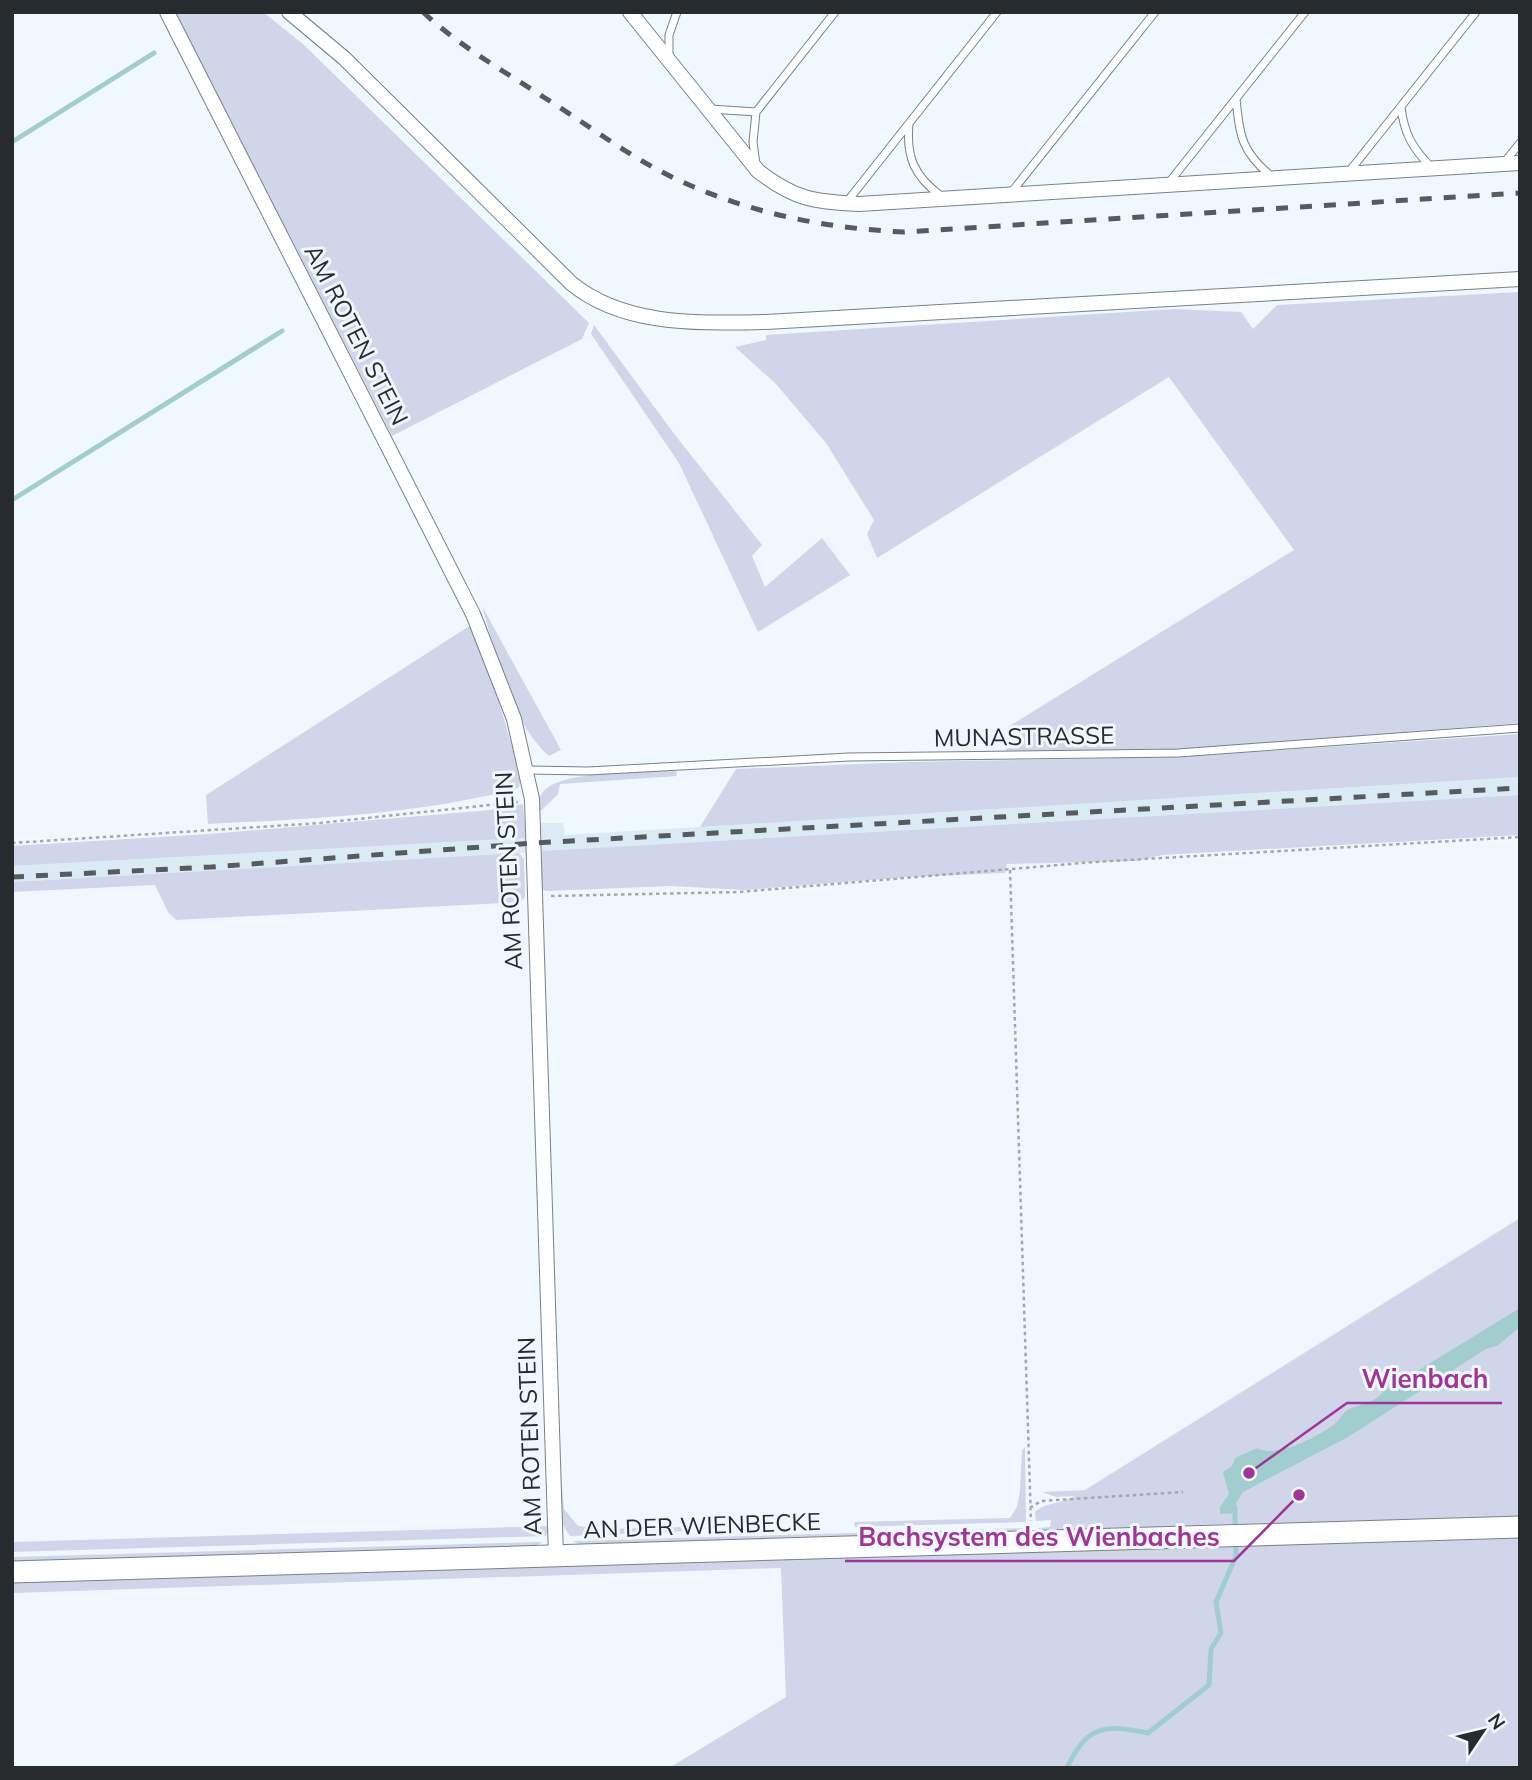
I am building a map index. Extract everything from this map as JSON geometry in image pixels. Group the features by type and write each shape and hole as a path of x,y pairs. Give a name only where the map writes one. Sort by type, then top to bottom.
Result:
{"street":[{"name":"AM ROTEN STEIN","path":"167,12 473,614 511,711 528,770 532,799 541,1045 556,1556"},
{"path":"289,12 344,58 579,289 603,302 653,317 701,323 766,322 1520,279"},
{"path":"630,12 758,172 785,192 807,199 845,204 1520,163"},
{"name":"AN DER WIENBECKE","path":"12,1572 1520,1527"}],"lane":[{"path":"670,62 669,35 677,12"},
{"path":"758,172 753,142 755,112 835,12"},
{"path":"845,204 997,12"},
{"path":"1009,195 1155,12"},
{"path":"1166,185 1305,12"},
{"path":"1348,174 1476,12"},
{"path":"1236,99 1243,147 1255,163 1275,178"},
{"path":"1401,107 1408,139 1415,152 1433,169"},
{"path":"705,108 755,112"},
{"path":"909,124 907,146 912,165 923,183 944,199"},
{"path":"1502,164 1520,143"},
{"name":"MUNASTRASSE","path":"528,770 588,771 849,757 1030,758 1178,753 1520,728"}],"path":[{"path":"12,843 320,823 532,799"},
{"path":"534,896 739,892 1009,870 1520,837"},
{"path":"1009,870 1032,1542"},
{"path":"1030,1508 1041,1501 1183,1492"}],"shaded area":[{"path":"175,12 263,12 303,44 589,323 582,339 392,436"},
{"path":"1520,292 1520,723 1177,750 1006,752 1008,727 1294,550 1169,377 877,558 867,534 874,520 826,443 776,384 735,347 766,340 766,335 1174,309 1241,312 1253,329 1277,305"},
{"path":"594,325 675,435 762,545 752,556 765,587 822,538 850,575 758,632 679,463 591,334"},
{"path":"482,606 561,750 549,756 535,742 514,706"},
{"path":"471,625 487,662 522,780 518,788 443,804 404,809 208,824 206,795"},
{"path":"1520,734 1520,777 700,827 736,769 908,762 1178,757"},
{"path":"676,771 677,776 560,784 558,794 539,813 543,792 566,780 625,772"},
{"path":"1520,777 1520,795 541,851 540,823 563,823 565,835"},
{"path":"1520,795 1520,835 1162,855 1137,861 1007,864 1005,873 908,877 744,890 671,886 542,890 541,851"},
{"path":"523,804 526,838 12,866 12,846 209,834 490,810"},
{"path":"526,838 527,852 519,853 12,882 12,866"},
{"path":"519,853 524,859 525,897 521,902 176,920 168,912 155,885 12,892 12,882"},
{"path":"1520,1218 1520,1768 669,1768 786,1697 781,1568 12,1593 12,1581 1048,1551 1038,1528 1050,1527 1051,1520 1036,1521 1035,1512 1044,1506 1075,1496 1056,1497 1042,1492 1085,1490"},
{"path":"1520,1308 1520,1327 1497,1346 1486,1349 1348,1437 1243,1492 1236,1503 1237,1513 1220,1514 1220,1507 1229,1494 1223,1472 1232,1466 1235,1458 1257,1448 1265,1451 1285,1449 1317,1435 1349,1409 1376,1399 1383,1392"},
{"path":"1025,1447 1026,1522 855,1527 854,1522 1010,1518 1017,1507 1022,1450"},
{"path":"559,1456 564,1509 578,1526 602,1529 689,1527 691,1531 570,1536 561,1522"},
{"path":"550,1526 546,1536 12,1552 12,1542"},
{"path":"1024,1528 1019,1533 582,1546 573,1541"},
{"path":"542,1543 535,1546 12,1563 12,1557"}],"waterway":[{"path":"12,142 154,53"},
{"path":"12,500 282,331"},
{"path":"1235,1507 1235,1532"},
{"path":"1067,1768 1082,1743 1098,1731 1120,1729 1148,1733 1209,1685 1211,1649 1221,1633 1216,1602 1236,1556 1236,1542"}],"railway":[{"path":"423,12 482,58 658,170 717,196 808,221 904,232 1520,193"},
{"path":"12,877 211,867 535,843 1520,788"}],"place":[{"name":"Wienbach","path":"1249,1473"},
{"name":"Bachsystem des Wienbaches","path":"1299,1495"}]}
